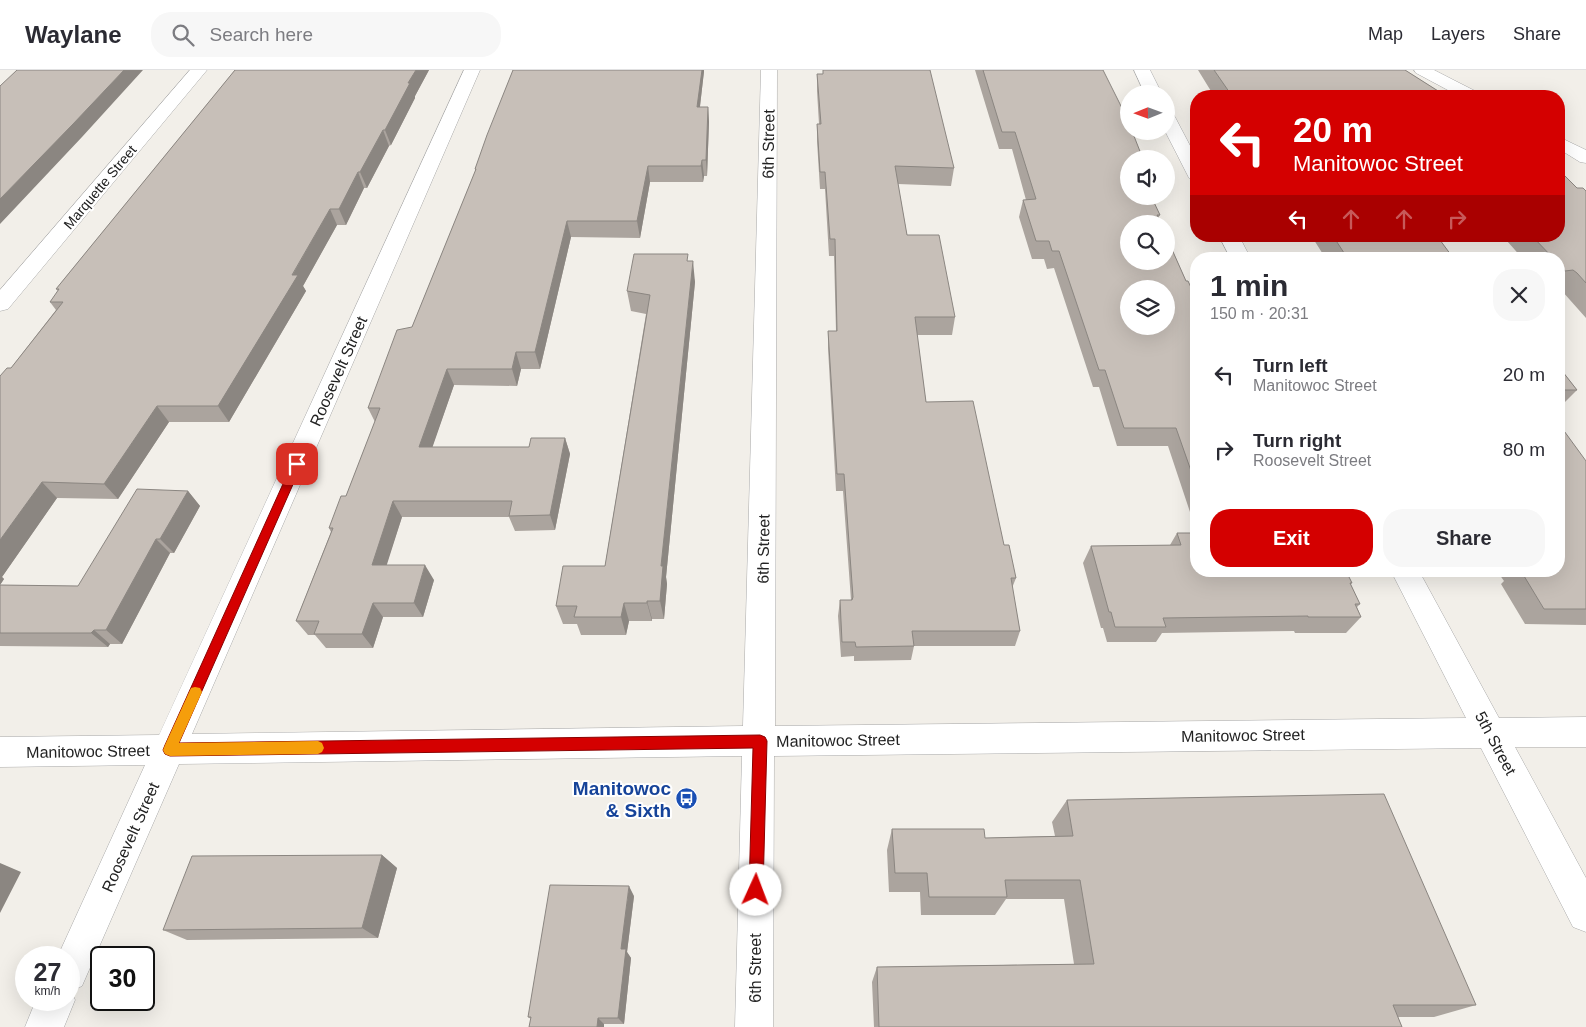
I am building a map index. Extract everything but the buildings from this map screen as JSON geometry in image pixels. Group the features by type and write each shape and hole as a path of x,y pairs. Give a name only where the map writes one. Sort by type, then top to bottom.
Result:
{"street":[{"name":"Marquette Street","path":"0,304 199,70"},
{"name":"Roosevelt Street","path":"80,949 472,70"},
{"name":"6th Street","path":"754,1027 760,741 769,70"},
{"path":"1142,70 1150,85"},
{"path":"1422,70 1460,90"},
{"path":"1175,134 1190,163"},
{"path":"1565,146 1586,158"},
{"name":"5th Street","path":"1409,577 1586,914"},
{"name":"Manitowoc Street","path":"0,752 1586,732"},
{"path":"44,1027 51,1011"}],"slow traffic":[{"path":"195,692 170,750 318,748"}],"place":[{"name":"Manitowoc & Sixth","path":"687,799"}],"route":[{"path":"297,464 170,750 760,741 756,890"}]}
